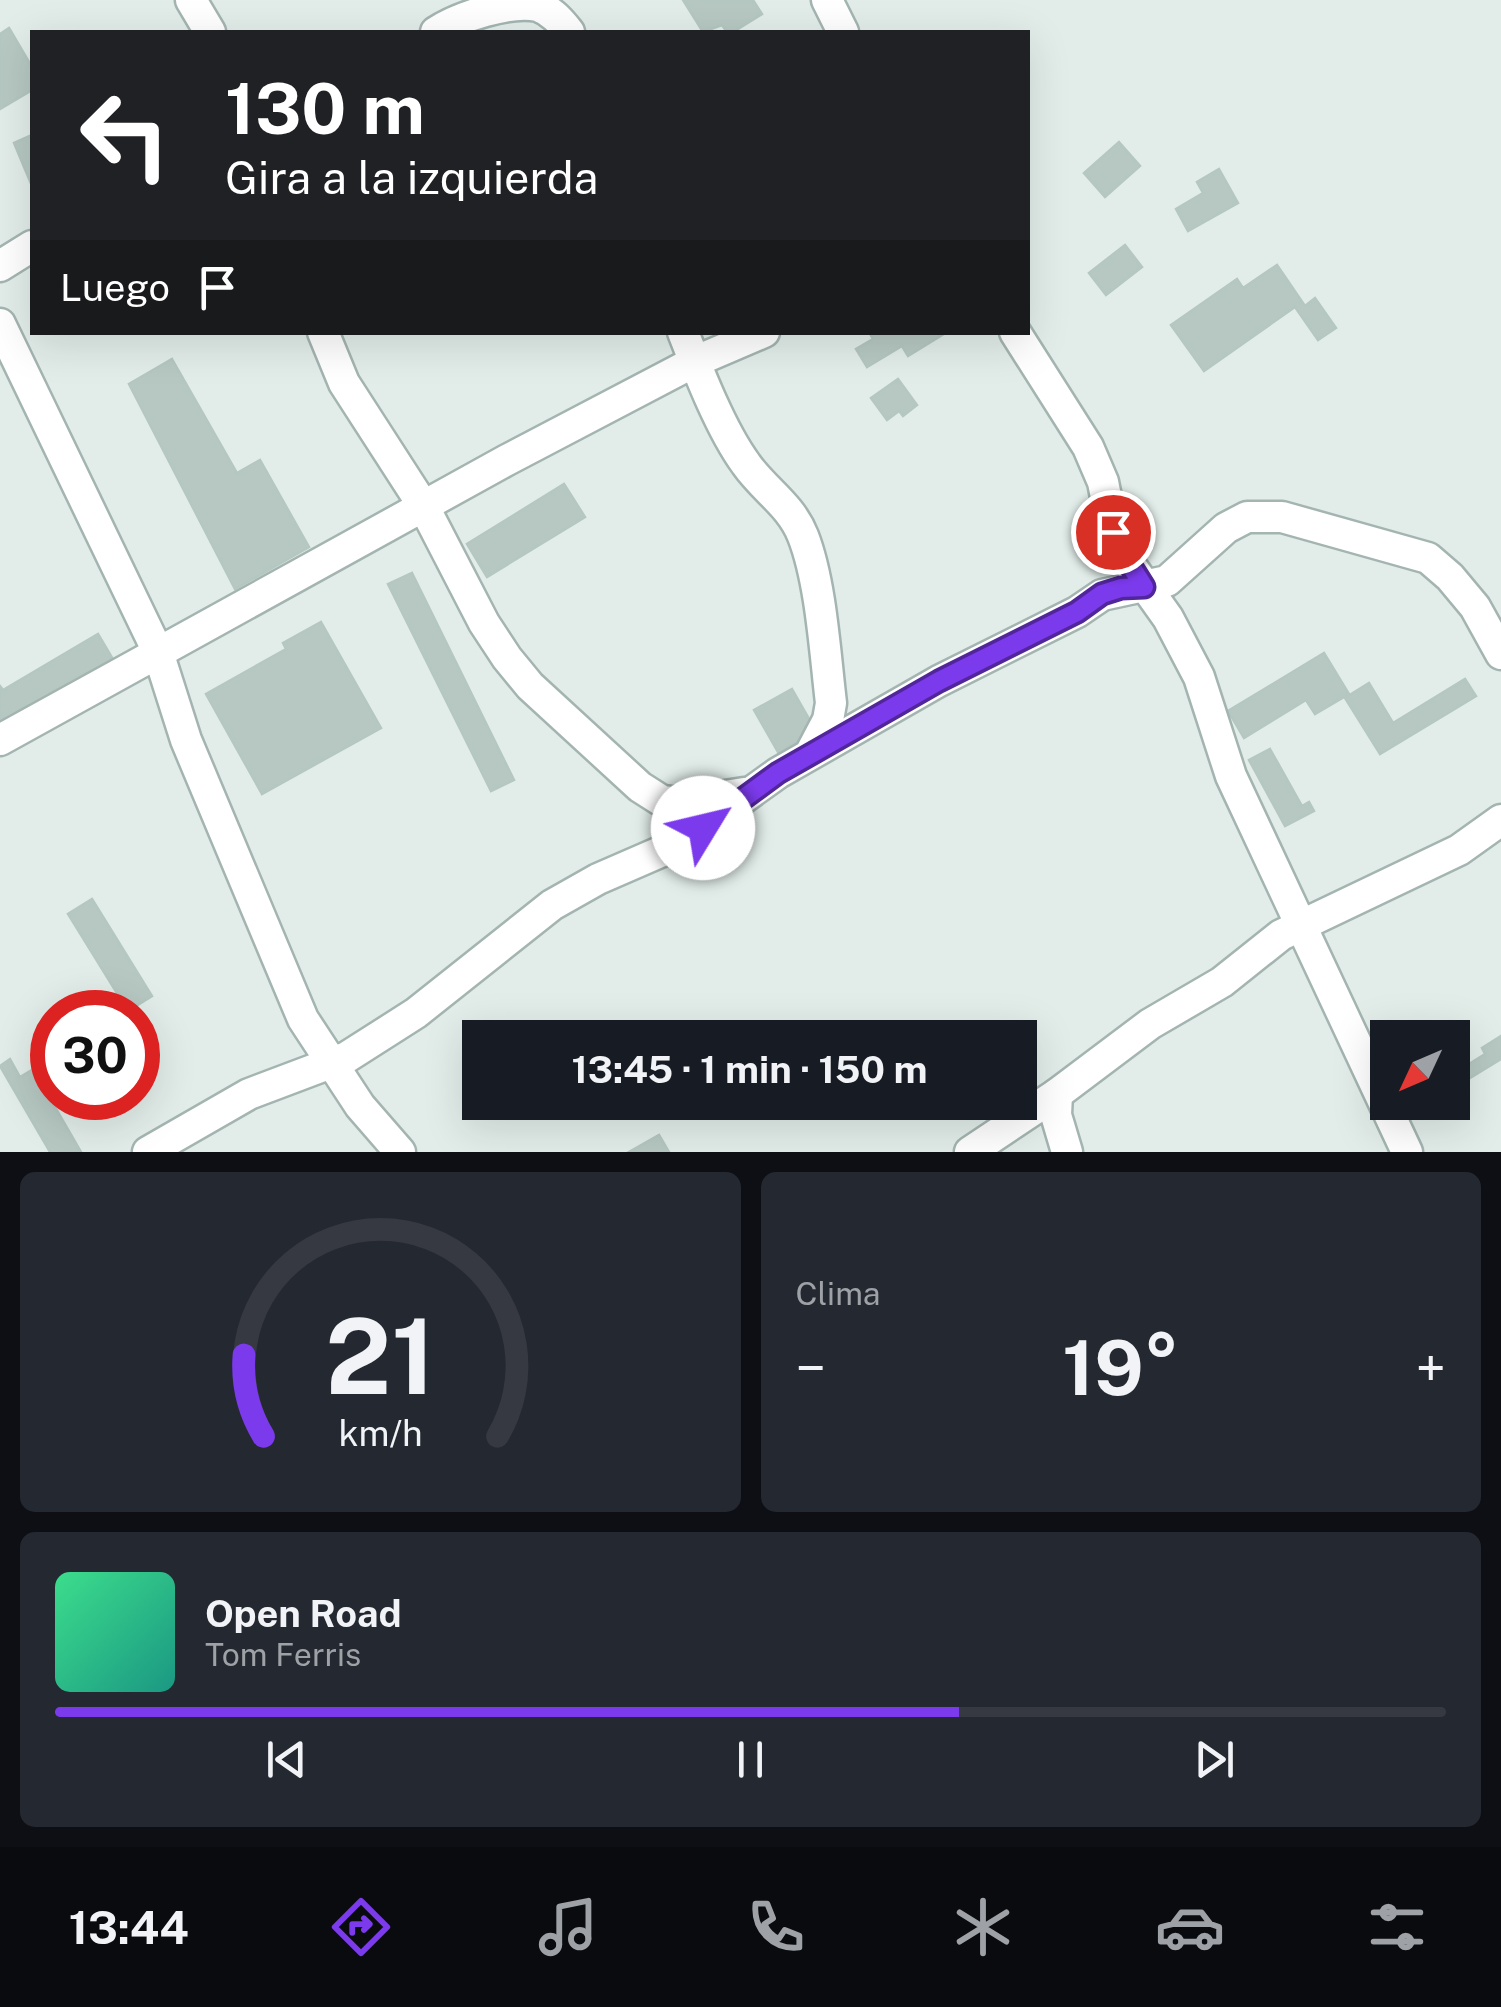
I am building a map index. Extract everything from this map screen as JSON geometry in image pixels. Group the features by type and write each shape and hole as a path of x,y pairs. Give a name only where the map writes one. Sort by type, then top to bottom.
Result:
{"street":[{"path":"191,0 209,30"},
{"path":"827,0 842,30"},
{"path":"440,30 479,11 536,5 556,16 567,30"},
{"path":"0,266 30,247"},
{"path":"0,324 158,652 186,740 303,1019 330,1064 400,1152"},
{"path":"324,335 344,383 424,506 484,622 530,686 640,787 662,800 681,803 752,791"},
{"path":"684,335 733,444 748,468 793,515 804,537 832,703 828,720 810,754"},
{"path":"0,740 424,506 694,362 757,335"},
{"path":"1017,335 1088,447 1103,482 1113,532 1122,552 1168,618 1198,677 1231,776 1408,1152"},
{"path":"148,1152 249,1094 347,1057 401,1024 552,905 598,879 666,849 810,754 939,681 1077,612 1102,594 1144,587 1176,576 1226,528 1247,517 1282,516 1428,558 1450,577 1474,607 1501,654"},
{"path":"970,1152 1057,1094 1150,1024 1222,982 1281,935 1459,850 1501,820"},
{"path":"1057,1094 1056,1115 1067,1152"}],"building":[{"path":"683,0 753,0 762,14 736,30 726,30 722,25 702,30"},
{"path":"9,28 30,64 30,91 0,109 0,34"},
{"path":"30,136 30,181 14,143"},
{"path":"1119,142 1140,166 1105,197 1084,173"},
{"path":"1219,169 1238,203 1188,231 1176,209 1203,193 1197,182"},
{"path":"1125,245 1142,267 1106,295 1089,273"},
{"path":"1277,265 1305,306 1315,298 1336,328 1318,340 1295,307 1204,371 1171,325 1237,279 1243,288"},
{"path":"871,335 942,335 908,356 902,346 867,367 856,349 873,339"},
{"path":"172,359 237,473 260,460 309,547 235,589 129,384"},
{"path":"898,379 917,405 903,416 899,411 887,420 871,398"},
{"path":"564,484 585,517 487,577 467,544"},
{"path":"412,573 514,780 491,791 388,584"},
{"path":"321,622 381,728 262,794 206,694 286,649 283,643"},
{"path":"98,634 117,666 0,734 0,686 3,690"},
{"path":"1324,653 1349,694 1315,714 1306,700 1244,738 1228,711"},
{"path":"1465,679 1476,696 1380,754 1345,698 1369,683 1393,723"},
{"path":"792,689 816,731 778,752 754,710"},
{"path":"1270,749 1302,806 1309,802 1314,811 1285,826 1249,760"},
{"path":"92,899 148,990 115,990 68,914"},
{"path":"1501,1036 1501,1059 1470,1078 1470,1063 1485,1054 1482,1048"},
{"path":"10,1059 20,1077 30,1071 30,1118 0,1066"},
{"path":"31,1120 62,1120 81,1152 50,1152"},
{"path":"659,1135 669,1152 629,1152"}],"route":[{"path":"703,828 778,773 939,681 1003,652 1102,594 1144,587 1113,532"}]}
